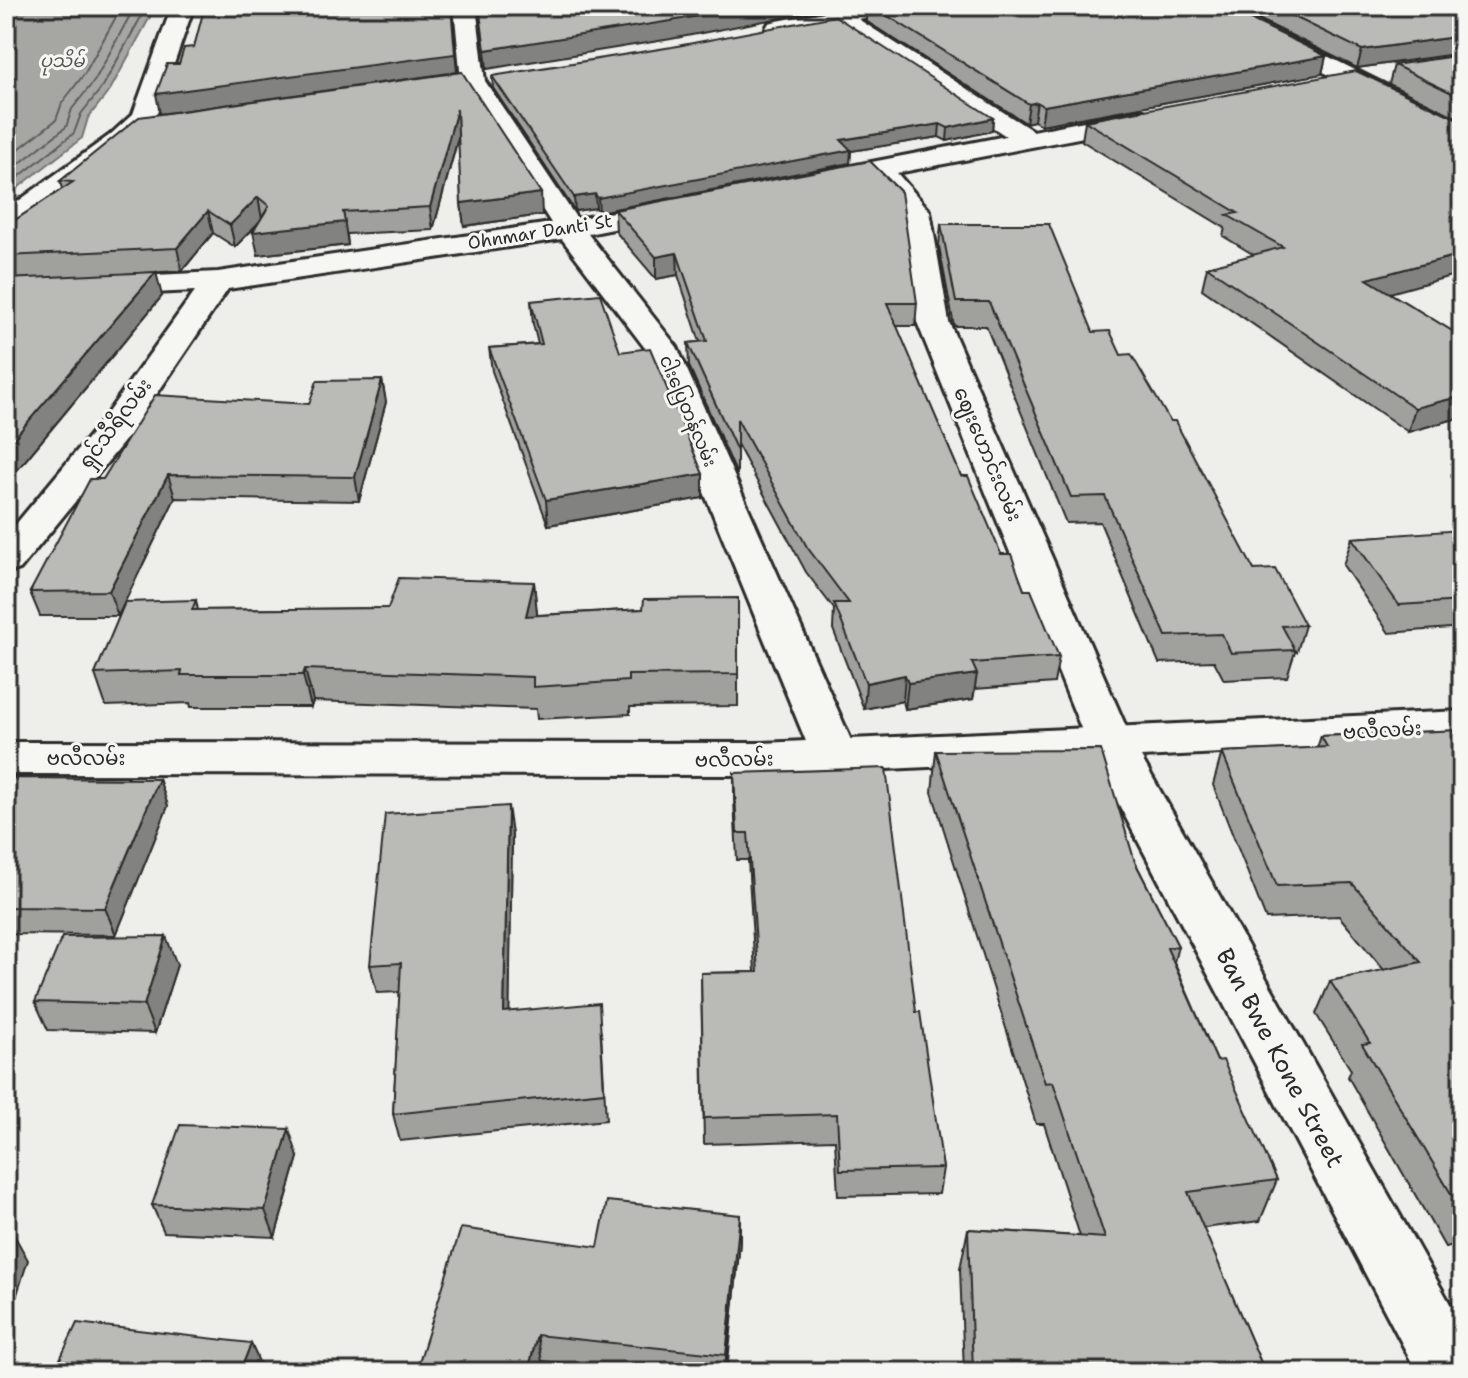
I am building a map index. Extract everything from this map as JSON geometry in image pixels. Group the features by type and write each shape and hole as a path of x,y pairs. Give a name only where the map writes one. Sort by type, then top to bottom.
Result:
{"street":[{"path":"6,223 135,128 145,117 183,6"},
{"name":"ငါးပြေတန်လမ်း","path":"465,6 473,81 569,229 661,347 835,756"},
{"path":"761,31 819,14 892,6"},
{"path":"1209,6 1462,133"},
{"path":"819,14 1028,139"},
{"path":"1306,88 1399,72"},
{"path":"795,184 1167,113"},
{"path":"135,128 166,123"},
{"name":"ဈေးဟောင်းလမ်း","path":"878,168 916,211 933,322 1110,743"},
{"name":"Ohnmar Danti St","path":"6,291 218,281 569,229 708,202"},
{"name":"ရှင်သီရိလမ်း","path":"6,561 114,430 218,281"},
{"name":"ဗလီလမ်း","path":"6,758 762,759 1462,726"},
{"name":"Ban Bwe Kone Street","path":"1110,743 1452,1372"}],"water":[{"name":"ပုသိမ်","path":"6,6 156,6 110,90 88,118 82,138 6,197"}],"building":[{"path":"230,6 451,6 455,54 156,94 167,64 179,64 184,48 194,47 204,9 231,9"},
{"path":"479,6 752,6 485,50"},
{"path":"872,6 1223,6 1326,56 1044,106 1037,102 1029,104"},
{"path":"1272,6 1462,6 1462,36 1362,50"},
{"path":"835,16 993,118 948,128 940,124 841,140 851,150 598,198 595,194 574,197 492,76 672,47"},
{"path":"1462,55 1462,98 1394,65"},
{"path":"1356,71 1462,121 1462,254 1367,279 1462,337 1462,396 1415,408 1207,267 1283,247 1227,215 1238,213 1085,121"},
{"path":"462,72 541,193 461,203 457,109 430,207 343,212 345,222 253,232 269,206 258,197 230,225 208,211 177,248 6,256 6,226 73,182 60,181 139,117"},
{"path":"870,161 901,192 917,303 887,303 961,476 968,476 1001,554 1011,554 1024,590 1031,590 1059,657 972,663 977,674 908,683 905,675 866,683 834,603 849,603 807,547 737,419 737,451 688,343 707,341 677,253 656,257 615,210"},
{"path":"941,224 1049,224 1093,332 1110,331 1121,355 1131,354 1170,421 1175,421 1254,570 1275,569 1305,625 1282,626 1295,650 1231,653 1222,634 1166,636 1105,496 1071,497 989,302 956,302"},
{"path":"156,272 10,443 6,447 6,279"},
{"path":"600,294 620,352 650,348 703,474 546,500 489,348 542,344 531,301"},
{"path":"382,380 355,477 168,475 109,591 30,592 90,479 103,479 155,395 309,404 317,381"},
{"path":"1461,530 1462,601 1399,605 1352,538"},
{"path":"399,578 534,582 526,616 643,609 644,599 738,598 738,674 628,675 628,681 533,687 533,677 305,669 303,675 181,675 182,671 95,674 125,602 196,600 192,610 388,608"},
{"path":"1462,730 1462,1212 1362,1044 1370,1043 1330,981 1421,962 1352,883 1277,886 1222,752 1327,747 1321,736"},
{"path":"1101,750 1135,862 1178,946 1167,948 1217,1061 1223,1060 1277,1180 1188,1192 1265,1372 973,1372 968,1229 1105,1238 1053,1082 1045,1083 936,751"},
{"path":"886,768 916,1012 920,1012 943,1168 840,1170 837,1114 704,1118 701,973 758,972 748,833 737,833 734,773"},
{"path":"6,778 159,779 105,908 6,907"},
{"path":"508,806 504,1012 599,1003 604,1092 393,1114 401,963 370,965 385,814"},
{"path":"166,936 144,1005 35,1002 62,937"},
{"path":"180,1125 289,1129 265,1210 152,1205"},
{"path":"607,1201 740,1215 726,1355 537,1335 528,1372 416,1372 461,1228 598,1247"},
{"path":"77,1323 251,1343 240,1372 54,1372"}]}
